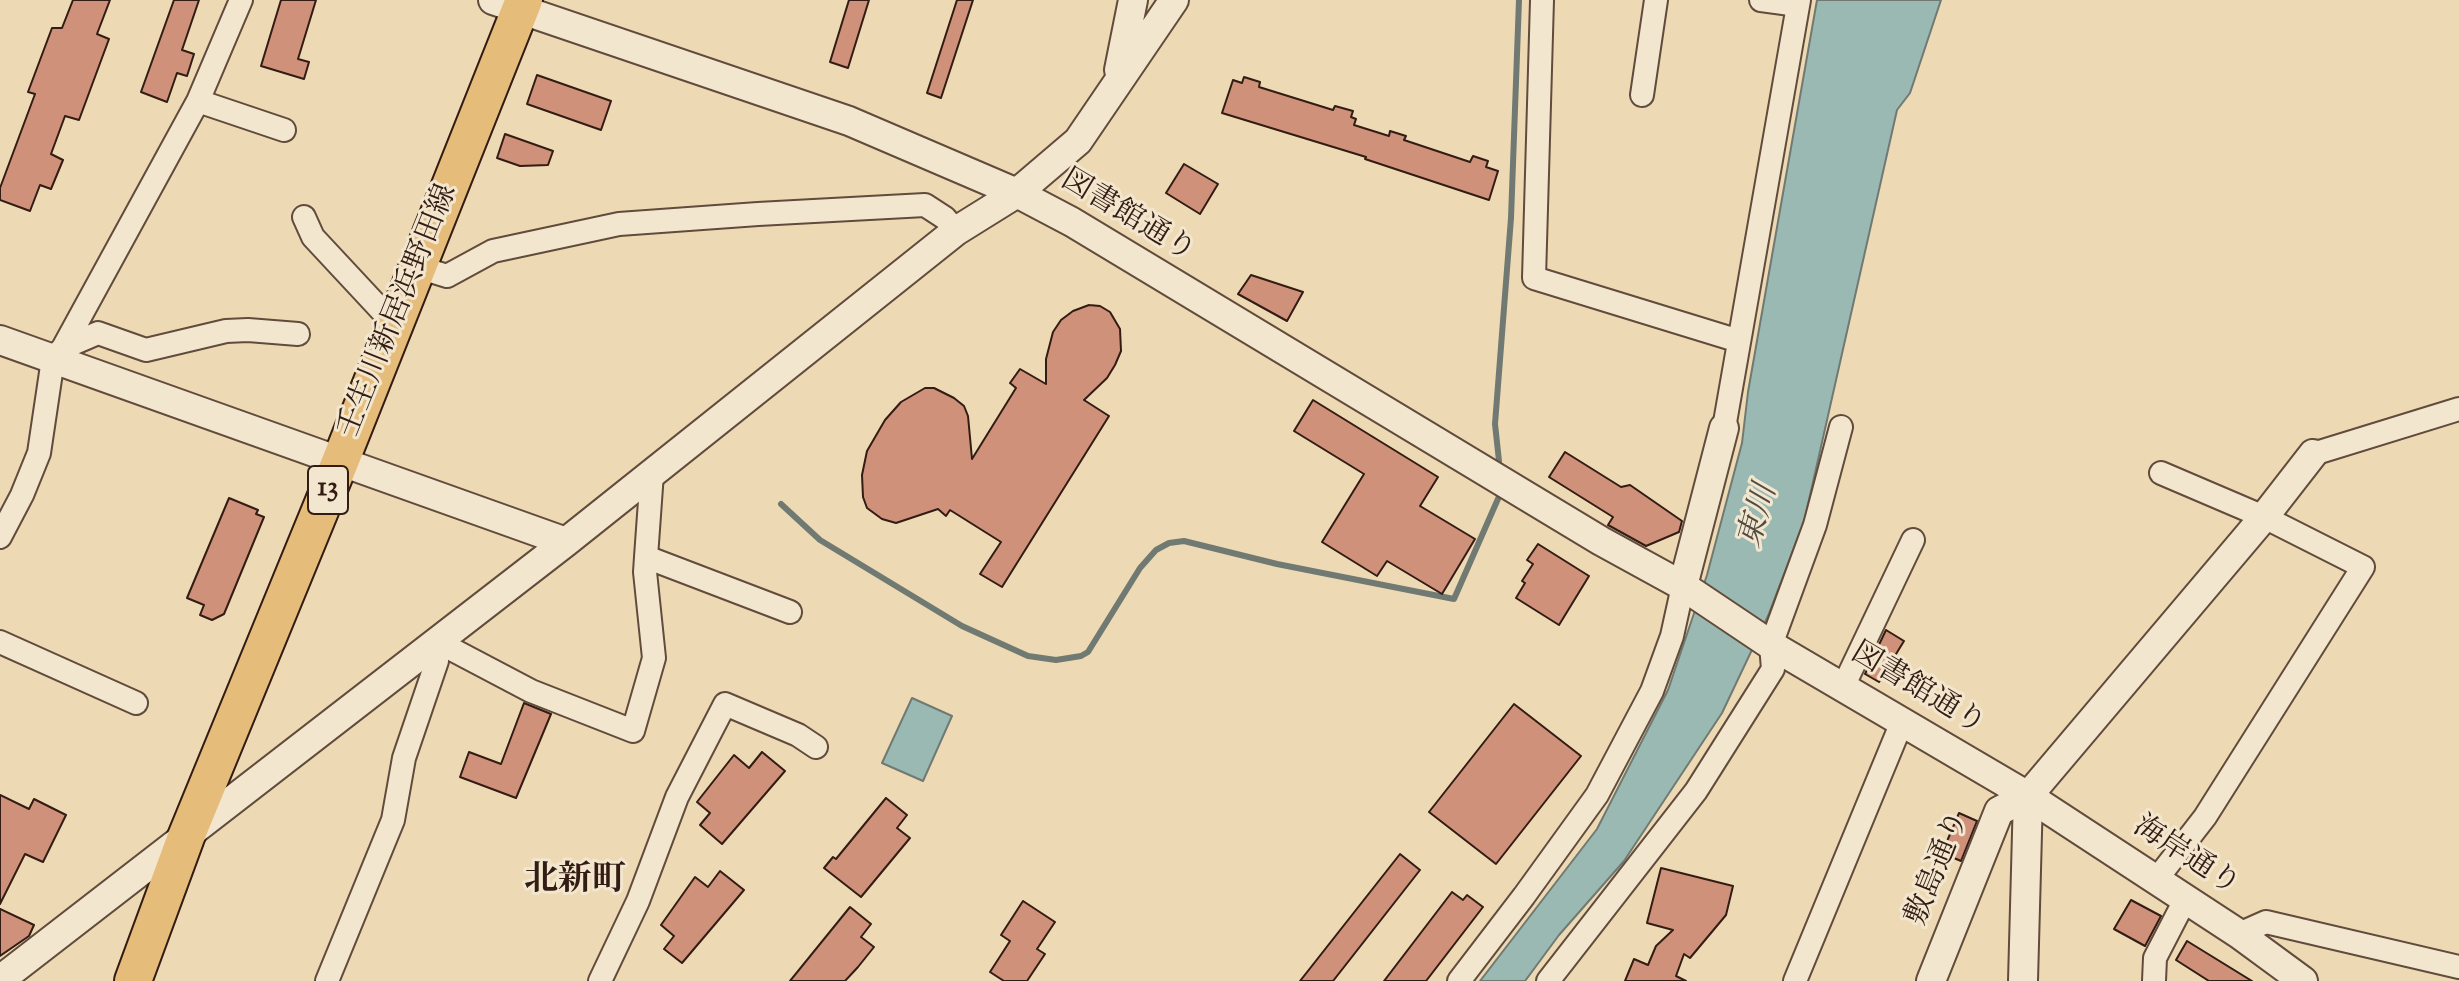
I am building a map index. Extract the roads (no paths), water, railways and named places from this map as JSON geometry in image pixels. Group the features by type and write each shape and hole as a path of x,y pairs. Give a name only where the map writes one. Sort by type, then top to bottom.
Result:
{"main road":[{"name":"壬生川新居浜野田線","path":"133,981 186,837 418,267 512,3"}],"street":[{"path":"0,537 39,453 58,353 198,101 241,0"},
{"path":"1117,84 1133,0"},
{"path":"0,980 566,542 956,231 1017,193 1078,141 1174,0"},
{"path":"1542,0 1534,278 1739,341"},
{"path":"1642,95 1656,0"},
{"path":"1459,981 1597,795 1652,691 1672,636 1724,428 1798,2 1761,0"},
{"name":"図書館通り","path":"512,3 849,121 1017,193 1072,222 1560,516 1683,586 1771,645 2028,796"},
{"path":"198,101 284,130"},
{"path":"418,267 447,276 493,251 619,224 711,217 925,205 945,218 956,231"},
{"path":"304,217 313,237 395,325"},
{"path":"58,353 98,333 146,350 226,331 298,334"},
{"path":"0,340 58,353 340,462 566,542"},
{"path":"2313,454 2459,409"},
{"path":"1548,981 1696,791 1773,669 1771,645 1815,525 1841,427"},
{"name":"敷島通り","path":"1931,981 1999,811 2028,796 2264,517 2313,454"},
{"path":"436,641 531,691 633,731 654,658 645,572 652,473"},
{"path":"2156,880 2205,817 2363,567 2264,517 2161,473"},
{"path":"1843,687 1913,540"},
{"path":"646,557 790,612"},
{"path":"327,981 393,820 404,758 437,661 436,641"},
{"path":"0,642 136,703"},
{"path":"600,981 638,901 677,797 725,704 798,735 816,747"},
{"path":"1795,981 1902,722"},
{"path":"2023,981 2028,796"},
{"name":"海岸通り","path":"2028,796 2239,934 2303,981"},
{"path":"2154,981 2155,958 2185,900"},
{"path":"2239,934 2266,922 2459,967 2455,981"}],"water":[{"name":"東川","path":"1817,0 1941,0 1910,93 1897,110 1804,522 1768,616 1722,713 1624,861 1559,935 1525,981 1480,981 1597,829 1668,690 1707,575 1742,443 1748,392"},
{"path":"912,698 952,716 923,781 882,763"}],"waterway":[{"path":"1499,461 1495,424 1511,218 1519,0"},
{"path":"781,504 820,540 962,626 1028,656 1056,660 1088,652 1140,568 1156,550 1169,543 1184,541 1277,564 1454,599 1501,492"}],"district":[{"name":"北新町","path":"575,883"}]}
